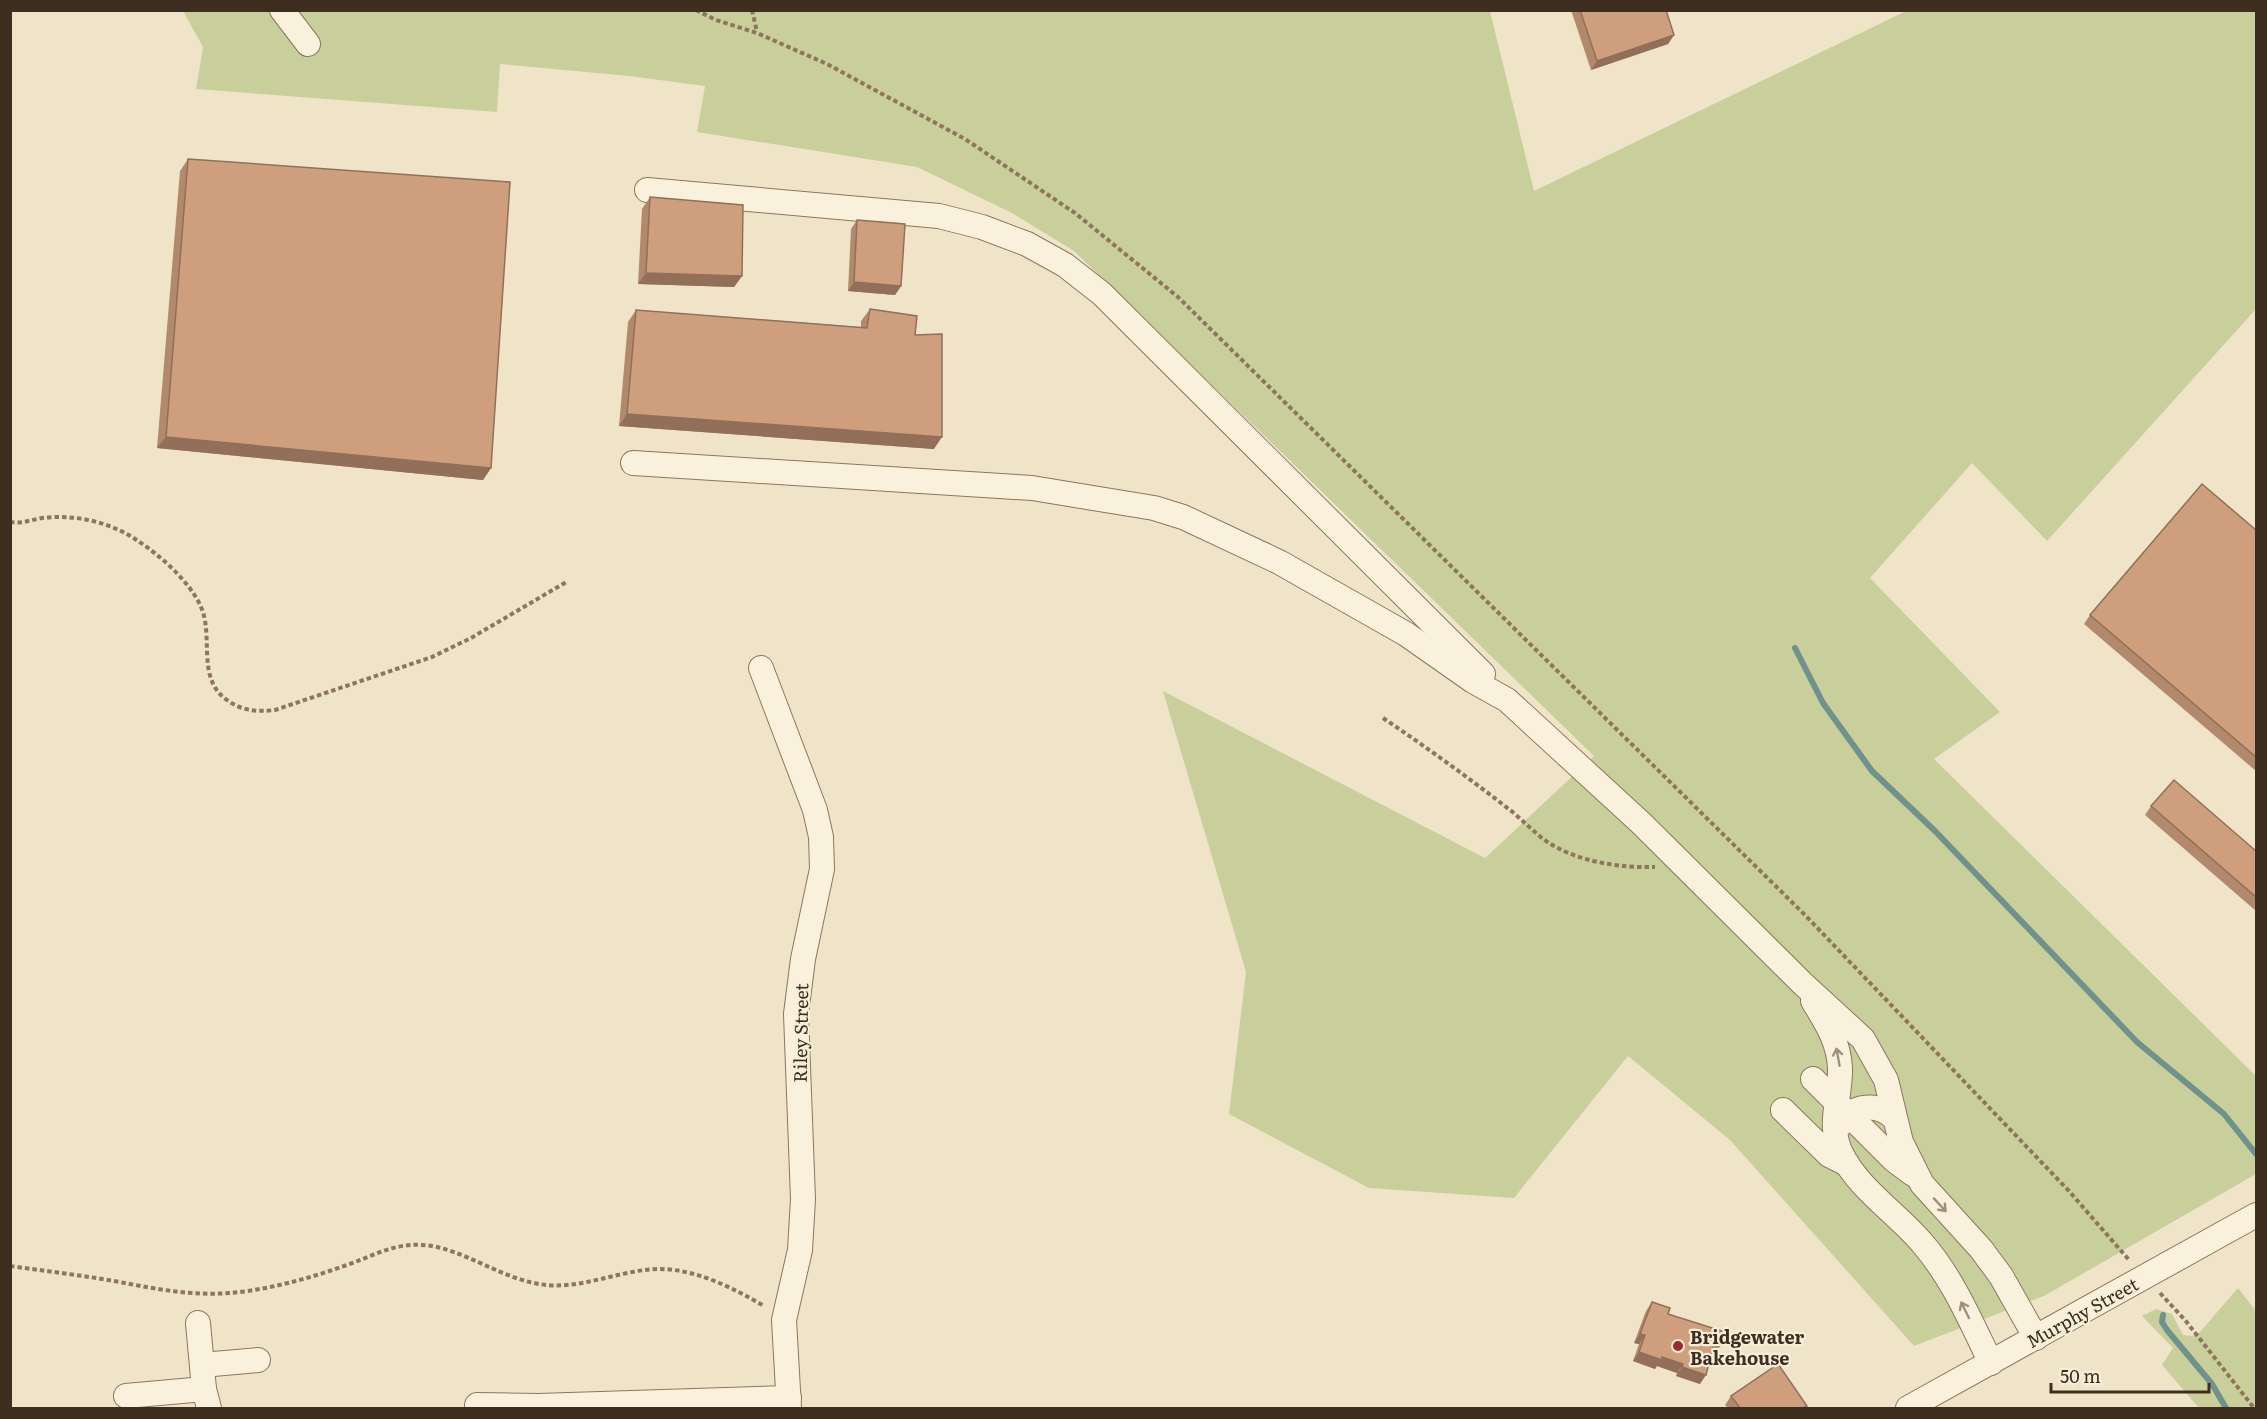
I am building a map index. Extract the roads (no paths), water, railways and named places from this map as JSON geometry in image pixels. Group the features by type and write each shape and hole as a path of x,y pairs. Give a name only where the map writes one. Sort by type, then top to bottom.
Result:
{"street":[{"path":"282,10 308,44"},
{"path":"647,190 914,212 993,230 1047,254 1102,294 1402,591 1507,700 1683,864 1802,983 1845,1020 1869,1047 1886,1080 1901,1142 1918,1177 1937,1203 1981,1249 2001,1276 2036,1338"},
{"path":"633,463 1032,488 1154,508 1183,517 1279,562 1406,634 1473,681 1507,700"},
{"name":"Riley Street","path":"761,668 815,810 821,837 822,869 803,959 796,1014 802,1224 800,1250 784,1320 789,1403"},
{"path":"1802,983 1832,1035 1838,1052 1843,1109 1833,1126 1842,1154 1931,1253 1961,1302 1991,1363"},
{"path":"1813,1079 1894,1160 1918,1177"},
{"path":"1843,1109 1873,1107 1895,1119"},
{"path":"1783,1110 1829,1155 1842,1154"},
{"name":"Murphy Street","path":"1908,1408 2256,1215"},
{"path":"126,1396 206,1399 198,1323"},
{"path":"202,1365 258,1360"},
{"path":"477,1405 789,1403"}],"waterway":[{"path":"1795,648 1823,703 1872,771 1935,831 2137,1042 2224,1114 2256,1154"},
{"path":"2163,1315 2162,1322 2167,1330 2212,1384 2226,1408"}],"place":[{"name":"Bridgewater Bakehouse","path":"1678,1346"}]}
